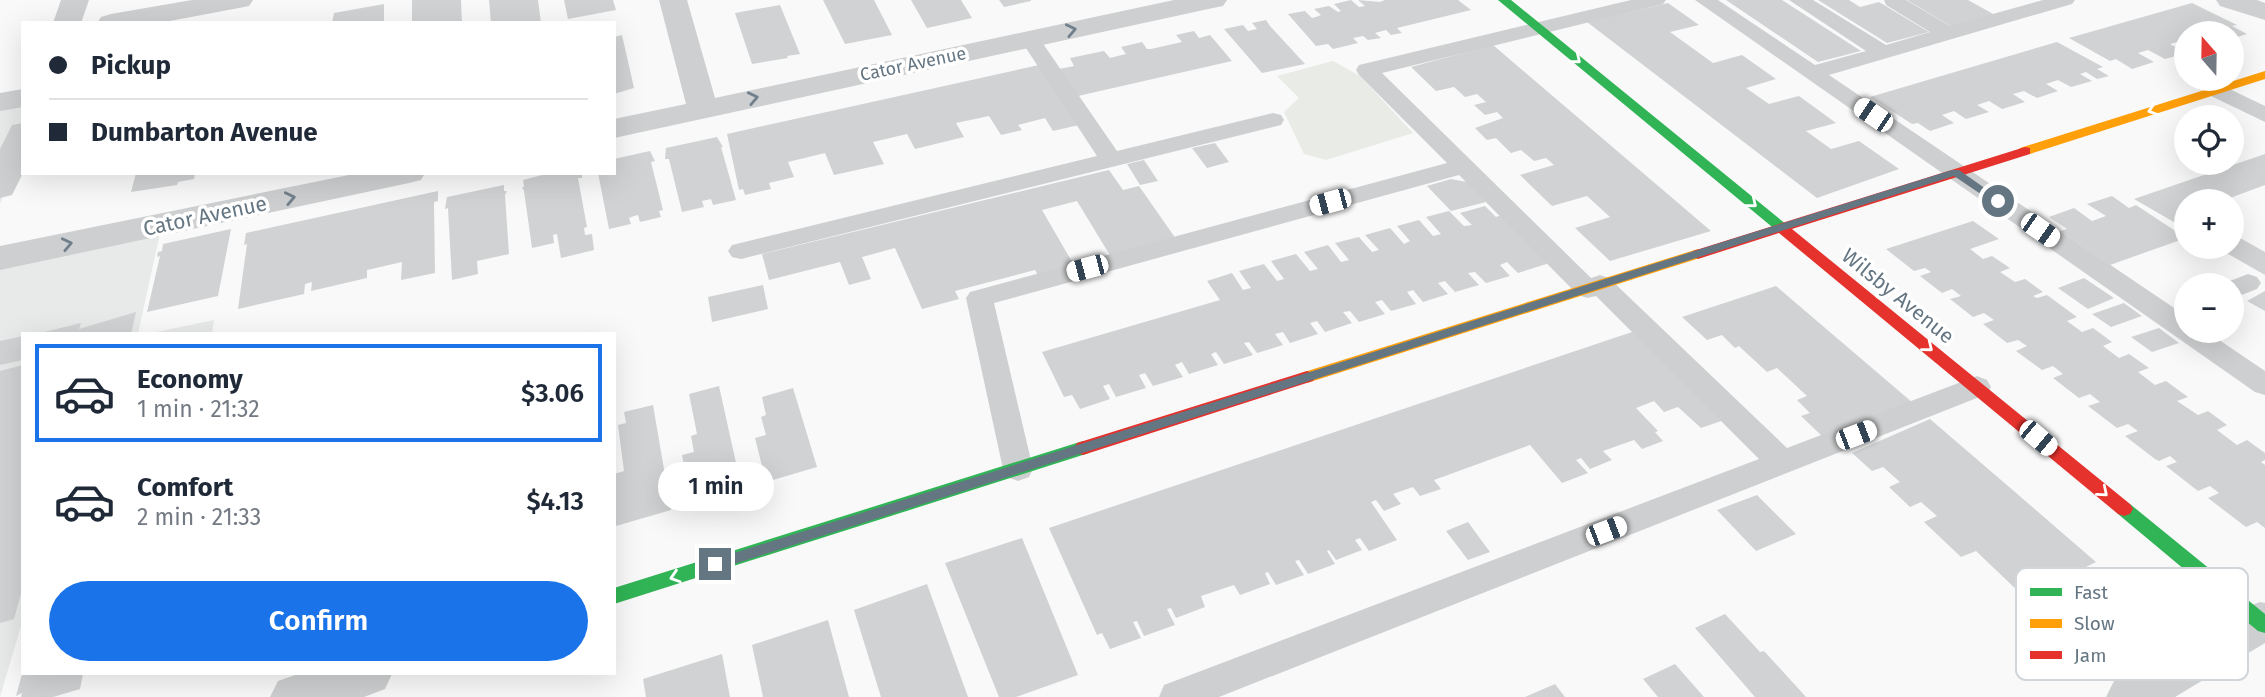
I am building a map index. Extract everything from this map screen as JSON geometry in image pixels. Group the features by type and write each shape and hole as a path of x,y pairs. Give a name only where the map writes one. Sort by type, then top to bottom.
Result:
{"street":[{"path":"68,21 75,0"},
{"path":"122,21 239,0"},
{"path":"673,0 704,109"},
{"name":"Cator Avenue","path":"616,129 1213,0"},
{"name":"Wilsby Avenue","path":"1504,0 2196,568"},
{"path":"2230,0 2265,12"},
{"path":"2244,82 2265,75"},
{"path":"616,595 2214,91"},
{"path":"0,102 21,98"},
{"path":"0,188 21,137"},
{"name":"Cator Avenue","path":"0,258 399,175"},
{"name":"Wilsby Avenue","path":"2248,611 2262,623"},
{"path":"295,697 365,675"},
{"path":"2131,697 2161,680"}],"lane":[{"path":"1656,0 1367,70 1465,166 1783,463"},
{"path":"1704,0 2174,317"},
{"path":"1799,0 1882,52"},
{"path":"1811,73 2065,0"},
{"path":"1893,1 1948,34"},
{"path":"1030,39 1111,160"},
{"path":"2219,91 2265,115"},
{"path":"741,251 1273,120"},
{"path":"1018,468 979,298 1465,166"},
{"path":"2209,343 2265,385"},
{"path":"1177,697 1977,387"}],"shaded area":[{"path":"1333,61 1360,76 1413,133 1326,160 1304,154 1284,112 1299,98 1277,76"},
{"path":"21,100 21,148 0,204 0,104"},
{"path":"162,224 138,332 21,332 21,626 0,697 0,259"},
{"path":"214,320 212,332 157,332"}],"building":[{"path":"412,0 461,0 462,21 412,21"},
{"path":"489,0 538,0 541,21 491,21"},
{"path":"564,0 613,0 616,10 568,19"},
{"path":"823,0 874,0 892,35 845,44"},
{"path":"911,0 961,0 972,18 927,28"},
{"path":"999,0 1031,0 1031,1 1004,7"},
{"path":"1351,0 1359,7 1365,6 1358,0 1458,0 1471,10 1397,28 1402,33 1391,35 1386,30 1375,33 1381,38 1353,38 1358,43 1333,49 1328,44 1316,46 1288,14 1305,11 1312,18 1321,15 1314,9 1329,6 1338,12 1341,11 1334,4"},
{"path":"1726,0 1782,0 1861,51 1818,62"},
{"path":"1818,0 1849,0 1860,7 1879,2 1929,32 1887,43"},
{"path":"1907,0 1968,0 1995,15 1952,27"},
{"path":"1668,3 1699,25 1670,32 1713,63 1742,55 1776,79 1746,88 1769,104 1799,96 1836,123 1806,131 1831,149 1859,141 1899,169 1817,198 1587,22"},
{"path":"2192,3 2229,21 2174,21 2174,43 2170,44 2174,46 2174,56 2165,59 2148,50 2138,53 2154,62 2132,69 2116,59 2110,61 2069,38"},
{"path":"384,4 384,21 332,21 334,13"},
{"path":"780,5 800,54 752,64 735,13"},
{"path":"1266,20 1305,64 1262,73 1224,29 1243,25 1248,31 1257,29 1252,23"},
{"path":"1194,31 1199,38 1210,35 1232,61 1078,96 1059,69 1074,66 1070,58 1104,51 1110,58 1126,54 1121,47 1142,42 1147,49 1151,49 1182,42 1176,35"},
{"path":"622,35 634,88 616,93 616,36"},
{"path":"2057,42 2103,67 2097,69 2109,76 2097,79 2086,72 2080,74 2092,81 2071,87 2058,80 2046,84 2058,91 2037,98 2024,91 2013,94 2025,102 2002,109 1989,101 1977,105 1989,112 1966,119 1954,111 1942,115 1954,123 1930,131 1918,123 1912,124 1870,97"},
{"path":"1493,45 1711,231 1610,261 1575,228 1610,217 1587,196 1552,206 1520,175 1554,165 1546,158 1534,161 1521,150 1511,153 1496,138 1487,140 1475,128 1503,118 1497,112 1485,115 1474,105 1486,102 1477,94 1465,97 1454,87 1436,91 1411,67"},
{"path":"1039,65 1079,125 1053,131 1045,118 1018,125 1022,130 1001,135 989,116 956,123 964,137 915,149 907,134 873,142 884,164 834,175 825,153 788,162 794,177 769,183 771,189 745,195 743,189 739,190 727,134"},
{"path":"717,137 723,147 736,200 713,205 711,199 702,201 704,207 682,212 669,159 665,159 666,148"},
{"path":"1215,143 1229,162 1207,168 1192,148"},
{"path":"650,151 655,161 651,162 663,210 659,211 661,217 640,222 638,215 629,218 631,224 609,229 598,175 616,175 616,159"},
{"path":"2265,154 2265,185 2244,193 2244,189 2174,189 2174,222 2134,199 2204,175 2244,175 2244,161"},
{"path":"1144,160 1158,181 1140,185 1127,164"},
{"path":"1109,170 1123,190 1139,186 1176,239 1111,257 1077,201 1042,210 1075,267 1039,277 1035,270 955,291 959,299 922,309 895,248 862,257 871,279 849,285 840,262 769,280 762,254"},
{"path":"135,175 195,175 194,179 178,182 177,185 131,192"},
{"path":"542,175 582,175 582,178 578,178 587,227 584,228 585,235 592,234 594,250 561,258 557,234 553,235 554,243 532,248 523,180"},
{"path":"1451,179 1467,182 1486,202 1451,211 1427,186"},
{"path":"504,185 504,191 507,191 505,195 509,254 477,261 478,274 452,280 448,208 445,209 447,197"},
{"path":"438,191 438,201 434,202 435,273 401,280 402,262 367,270 367,278 311,291 312,282 305,284 304,294 238,309 247,244 244,245 246,233"},
{"path":"2112,196 2129,208 2136,205 2174,230 2174,242 2110,265 2060,231 2067,229 2049,217 2074,208 2092,221 2106,216 2087,204"},
{"path":"1485,206 1496,217 1505,214 1553,262 1518,273 1507,262 1500,265 1510,276 1486,283 1475,272 1468,273 1479,285 1455,292 1445,281 1438,283 1448,294 1423,302 1413,290 1407,292 1416,304 1391,311 1382,300 1375,302 1385,314 1359,322 1350,311 1343,312 1352,323 1325,332 1317,321 1310,323 1318,334 1290,343 1283,332 1275,334 1283,345 1257,353 1249,342 1244,343 1253,355 1224,364 1216,352 1211,354 1218,365 1189,374 1182,362 1175,365 1183,377 1153,386 1145,373 1139,375 1146,388 1116,397 1109,384 1103,386 1110,399 1080,409 1072,395 1064,397 1042,352 1220,300 1207,281 1232,273 1243,290 1251,288 1239,271 1264,264 1277,281 1284,279 1271,261 1296,254 1310,271 1318,269 1304,252 1328,245 1341,262 1349,260 1335,243 1359,237 1372,252 1379,250 1365,235 1390,228 1404,244 1410,241 1397,226 1419,220 1433,236 1441,234 1426,217 1449,211 1464,226 1472,225 1460,213"},
{"path":"1973,221 1999,239 1970,249 1983,259 1992,256 2010,268 2000,272 2015,282 2025,279 2043,292 2033,296 2037,298 2047,295 2077,317 2067,321 2082,332 2093,328 2112,342 2103,346 2119,358 2129,354 2149,368 2138,372 2155,385 2166,381 2188,397 2177,401 2198,415 2208,411 2227,425 2217,430 2237,445 2247,440 2265,453 2265,460 2261,462 2265,465 2265,528 2257,522 2246,527 2208,498 2219,493 2210,486 2198,491 2166,466 2177,462 2170,456 2159,461 2125,436 2138,431 2128,424 2117,428 2088,406 2100,402 2090,394 2079,398 2053,378 2063,374 2053,366 2042,370 2016,351 2027,346 2018,340 2007,343 1983,324 1994,320 1984,313 1973,317 1950,299 1961,296 1952,289 1942,293 1920,276 1931,272 1925,268 1914,271 1886,249"},
{"path":"231,229 218,296 147,312 160,256 157,257 158,252 162,251 163,244"},
{"path":"2244,240 2265,252 2265,275 2237,259 2244,259"},
{"path":"2084,278 2114,298 2088,309 2058,288"},
{"path":"763,285 768,309 712,322 708,297"},
{"path":"1776,286 1913,403 1823,437 1801,416 1810,413 1797,400 1807,396 1777,368 1767,372 1739,346 1735,348 1722,335 1707,340 1682,317"},
{"path":"2265,291 2265,311 2247,301"},
{"path":"2124,303 2142,316 2111,327 2092,314"},
{"path":"136,312 131,332 44,332 81,323 79,329"},
{"path":"2159,328 2174,339 2174,343 2179,343 2152,352 2131,337"},
{"path":"1638,330 1727,419 1701,428 1678,407 1664,412 1654,401 1636,408 1658,431 1655,432 1663,441 1642,449 1634,440 1603,451 1612,460 1590,469 1581,458 1576,460 1588,473 1562,483 1530,445 1434,480 1441,489 1420,496 1413,487 1393,494 1401,504 1384,511 1376,500 1371,502 1397,540 1369,551 1360,538 1355,540 1362,550 1336,560 1329,550 1327,551 1335,564 1308,574 1299,560 1295,561 1304,575 1276,585 1268,572 1265,573 1270,584 1240,595 1234,585 1201,596 1205,607 1176,618 1171,608 1167,609 1175,625 1144,636 1137,621 1133,622 1141,638 1110,649 1102,633 1097,635 1049,528"},
{"path":"21,336 21,360 0,365 0,341"},
{"path":"21,366 21,593 14,619 0,623 0,371"},
{"path":"719,386 742,490 691,505 682,455 694,452 691,436 697,434 689,394"},
{"path":"793,388 817,467 766,482 755,438 766,435 761,417 766,415 762,397"},
{"path":"653,405 671,510 616,526 616,473 624,471 618,425 626,423 624,412"},
{"path":"1930,419 2096,562 2084,568 2016,568 2016,589 1976,551 1961,557 1924,522 1937,516 1921,502 1910,507 1889,487 1900,482 1883,467 1872,471 1852,453"},
{"path":"1757,495 1796,534 1756,551 1717,510"},
{"path":"1468,522 1490,552 1468,560 1446,531"},
{"path":"1022,538 1078,675 1016,697 999,697 945,563"},
{"path":"927,584 968,697 881,697 854,610"},
{"path":"1725,614 1806,697 1755,697 1695,628"},
{"path":"828,620 849,697 763,697 752,645"},
{"path":"722,654 730,697 646,697 643,679"},
{"path":"1675,664 1704,697 1658,697 1643,679"},
{"path":"22,675 83,675 80,689 53,697 21,697 22,693 16,696"},
{"path":"1555,684 1565,697 1525,697"}],"traffic: fast":[{"path":"1504,0 1782,228"},
{"path":"616,595 1083,448"},
{"path":"2124,509 2196,568"},
{"path":"2248,611 2265,625"}],"traffic: slow":[{"path":"2025,151 2265,75"},
{"path":"1307,377 1698,254"}],"traffic: jam":[{"path":"1698,254 2025,151"},
{"path":"1782,228 2124,509"},
{"path":"1083,448 1307,377"}],"route":[{"path":"715,564 1956,172 1998,201"}]}
